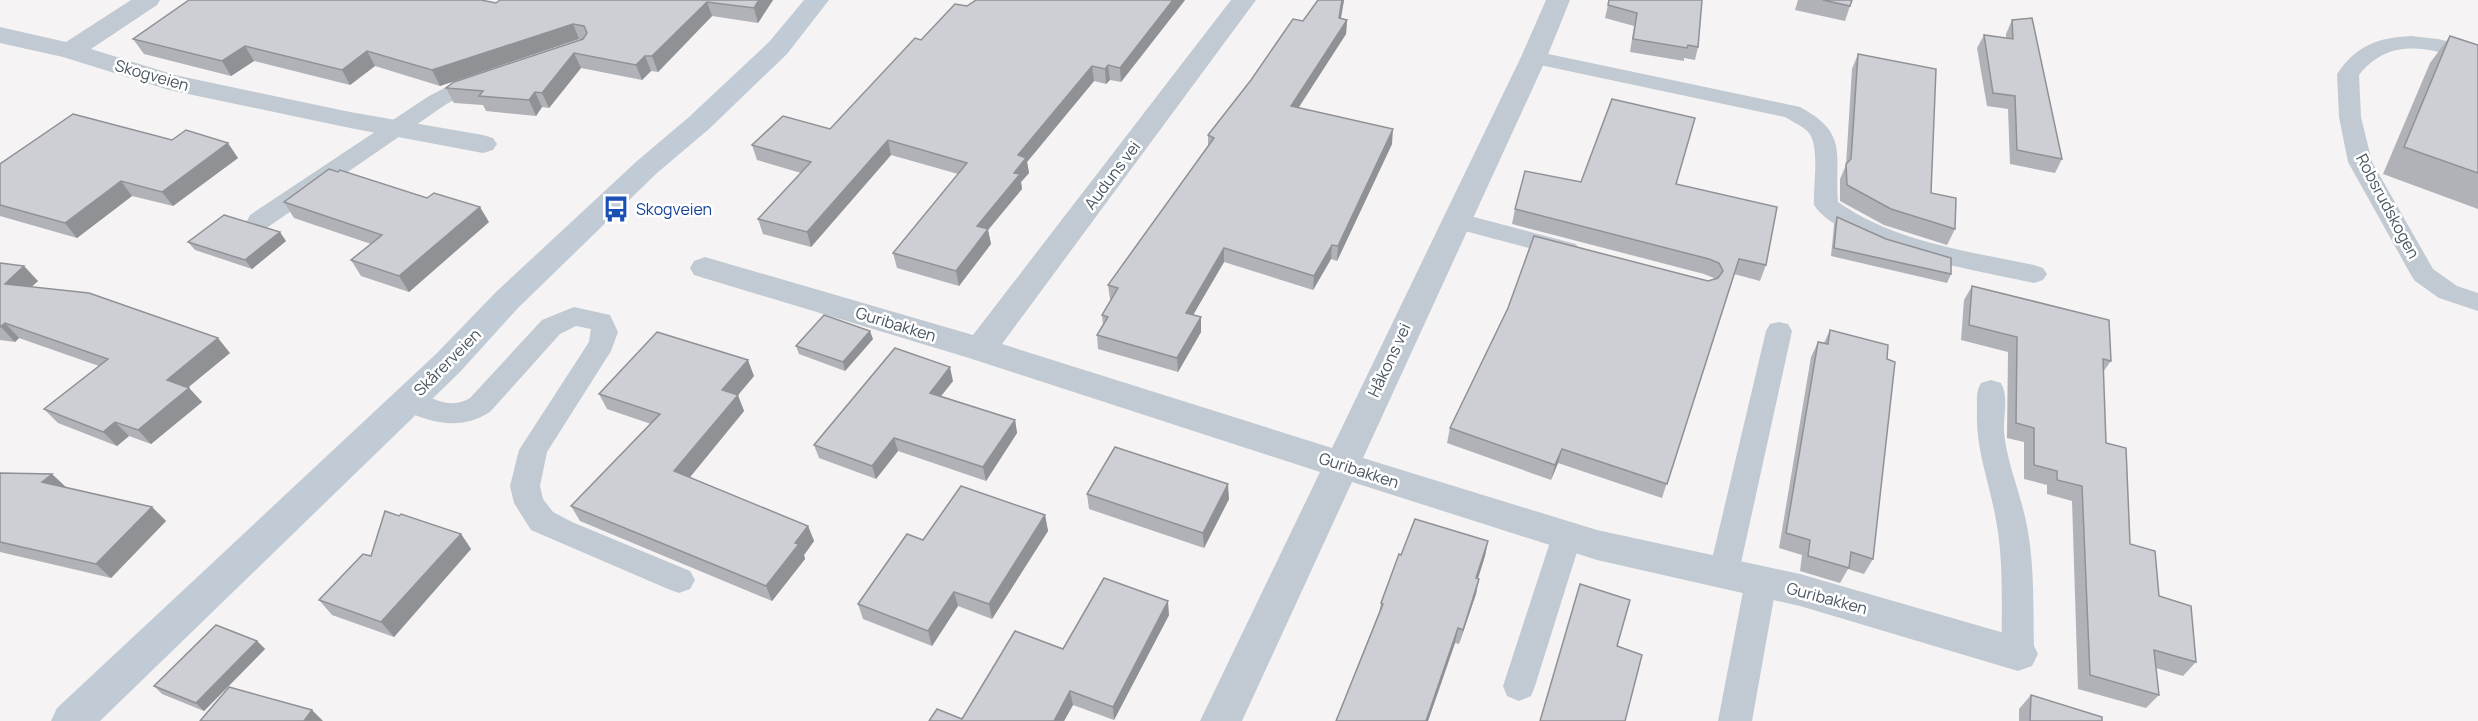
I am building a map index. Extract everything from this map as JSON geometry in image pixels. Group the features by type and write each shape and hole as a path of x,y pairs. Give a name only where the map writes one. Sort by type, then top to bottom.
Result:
{"street":[{"path":"70,51 148,0"},
{"name":"Skårerveien","path":"72,721 408,402 507,300 778,48 817,0"},
{"name":"Auduns vei","path":"980,350 1244,0"},
{"name":"Håkons vei","path":"1221,721 1455,220 1534,57 1558,0"},
{"name":"Skogveien","path":"0,35 70,51 169,82 483,144"},
{"name":"Guribakken","path":"705,268 980,350 1566,536 1761,581 2018,654"}],"lane":[{"name":"Robsrudskogen","path":"2478,56 2453,47 2409,41 2370,51 2348,74 2350,117 2360,162 2424,275 2448,292 2478,302"},
{"path":"1534,57 1792,112 1808,121 1819,131 1825,157 1826,205 1838,216 1857,226 1942,253 2034,274"},
{"path":"259,222 398,128 432,102 453,90 504,72"},
{"path":"1455,220 1592,256"},
{"path":"408,402 443,414 456,415 470,412 487,398 550,327 574,316 601,322 605,332 602,344 533,450 526,469 525,486 529,503 542,520 561,531 679,580"},
{"path":"1724,572 1779,331"},
{"path":"1991,390 1990,432 2012,525 2016,561 2018,654"},
{"path":"1519,686 1566,536"},
{"path":"1735,721 1761,581"}],"building":[{"path":"189,0 481,0 496,3 500,0 759,0 754,8 707,2 652,56 645,56 636,65 574,53 542,93 535,92 529,100 479,96 483,91 446,88 454,82 583,39 587,33 584,26 573,24 432,70 367,51 342,70 245,46 222,61 133,39"},
{"path":"976,0 1173,0 1120,68 1108,65 1105,69 1092,66 1018,155 1026,158 1014,173 1020,174 977,226 988,229 956,271 893,253 967,163 888,140 807,232 758,219 811,162 752,145 783,116 830,129 915,38 921,40 955,4 967,6"},
{"path":"1318,0 1342,0 1339,18 1347,20 1291,106 1393,129 1338,246 1332,245 1314,276 1224,248 1186,313 1201,317 1177,358 1097,335 1108,317 1102,315 1118,288 1108,285 1214,138 1208,135 1251,80 1293,19 1303,21"},
{"path":"1609,0 1702,0 1698,47 1688,45 1687,48 1633,39 1637,13 1608,5"},
{"path":"1823,0 1852,0 1850,6"},
{"path":"2032,18 2062,159 2017,150 2015,96 1993,93 1984,35 2013,39 2012,20"},
{"path":"2450,36 2478,45 2478,173 2404,147"},
{"path":"1858,54 1936,69 1931,193 1956,198 1955,229 1891,209 1847,185 1846,164 1851,159"},
{"path":"1612,99 1695,118 1676,184 1777,207 1766,265 1739,259 1667,484 1562,449 1555,465 1450,428 1508,308 1534,236 1708,281 1718,278 1723,271 1719,263 1709,259 1515,209 1525,171 1581,182"},
{"path":"73,114 172,140 186,130 228,143 162,192 121,181 65,223 0,205 0,164"},
{"path":"329,169 338,172 340,170 427,198 434,193 480,207 399,276 351,260 382,235 284,202"},
{"path":"224,215 280,232 245,260 188,242"},
{"path":"1837,217 1886,239 1951,258 1951,274 1834,248"},
{"path":"0,263 24,266 5,284 89,293 218,338 167,380 189,388 138,430 115,422 103,432 44,409 108,359 5,323 0,327"},
{"path":"1972,286 2109,320 2111,361 2103,359 2106,443 2126,448 2130,544 2155,551 2159,596 2191,606 2196,662 2154,650 2159,695 2090,675 2082,486 2057,480 2057,471 2034,465 2034,428 2016,423 2017,337 1969,325"},
{"path":"824,315 870,331 843,362 796,346"},
{"path":"1830,330 1888,345 1887,359 1895,362 1873,559 1851,552 1849,568 1808,556 1810,540 1786,533 1818,342 1828,344"},
{"path":"657,332 748,360 722,390 738,395 674,471 808,526 795,543 799,544 766,586 571,506 660,414 599,394"},
{"path":"895,348 950,367 930,393 1015,420 983,467 894,438 872,466 814,445"},
{"path":"1115,447 1228,484 1203,533 1087,494"},
{"path":"0,473 52,474 42,482 152,507 96,564 0,542"},
{"path":"961,486 1045,515 989,604 954,592 928,631 858,604 907,534 923,540"},
{"path":"385,511 461,534 381,622 319,600 363,554 371,556"},
{"path":"1415,519 1488,541 1463,630 1458,628 1426,721 1336,721 1383,604 1381,603 1399,554 1401,555"},
{"path":"1104,578 1168,601 1113,707 1070,691 1054,721 929,721 937,709 962,719 1015,631 1063,649"},
{"path":"1580,584 1630,600 1617,646 1642,655 1625,721 1540,721"},
{"path":"216,625 257,641 196,703 154,686"},
{"path":"229,687 312,710 304,721 200,721"},
{"path":"2031,695 2102,717 2102,721 2030,721"}],"place":[{"name":"Skogveien","path":"616,209"}]}
